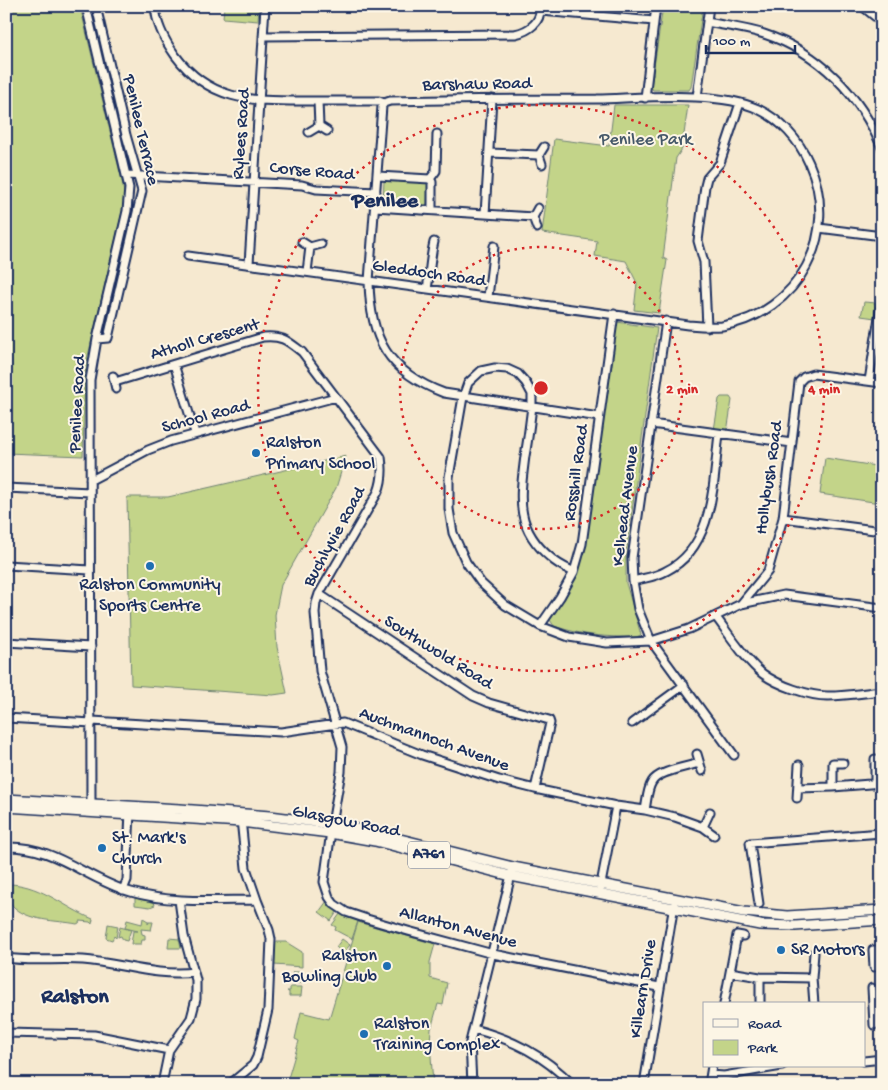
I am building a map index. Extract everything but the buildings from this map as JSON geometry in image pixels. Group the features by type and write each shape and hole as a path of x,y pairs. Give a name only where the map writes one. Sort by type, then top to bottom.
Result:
{"main road":[{"name":"Glasgow Road","path":"6,798 91,808"},
{"name":"Glasgow Road","path":"6,807 91,808 180,813 295,823 376,833 512,872 674,904 763,926 806,920"},
{"name":"Glasgow Road","path":"674,904 806,920"},
{"name":"A761","path":"806,920 882,910"},
{"name":"A761","path":"806,920 882,920"}],"street":[{"name":"Penilee Road","path":"86,6 129,188 127,211 97,339 90,380 91,808"},
{"name":"Penilee Terrace","path":"96,6 126,136 142,191 108,338 97,339"},
{"name":"Barshaw Road","path":"155,6 156,16 170,48 180,62 199,80 214,90 230,96 259,101 380,101 384,103 390,101 697,98 740,103 758,110 776,121 791,134 803,150 818,188 819,228"},
{"name":"Rylees Road","path":"249,264 265,6"},
{"path":"645,98 656,6"},
{"path":"697,98 709,6"},
{"path":"862,6 882,22"},
{"path":"263,36 515,34 532,27 538,20 540,8 654,21"},
{"path":"707,22 763,33 789,44 817,60 855,99 875,132 882,148"},
{"path":"485,214 492,100"},
{"path":"318,101 319,126"},
{"path":"384,103 382,106 369,281 373,320 385,350 406,374 425,386 444,393 599,417"},
{"path":"707,327 704,262 698,241 705,186 707,178 720,163 740,103"},
{"path":"319,126 327,131"},
{"path":"309,132 319,126"},
{"path":"430,179 436,170 437,134"},
{"path":"538,155 544,147"},
{"path":"490,153 538,155"},
{"path":"538,155 542,164"},
{"name":"Corse Road","path":"127,175 302,185 316,189 376,192"},
{"path":"378,176 430,179"},
{"path":"430,179 432,182 432,210"},
{"path":"375,206 533,217"},
{"path":"537,228 533,217 538,208"},
{"path":"819,228 882,236"},
{"name":"Gleddoch Road","path":"188,256 707,327 721,326 754,316 766,310 785,295 811,259 819,228"},
{"path":"302,242 310,247 321,244"},
{"path":"427,289 429,264 434,242"},
{"path":"488,297 494,246"},
{"path":"307,272 310,247"},
{"path":"882,298 870,381 882,383"},
{"name":"Rosshill Road","path":"540,626 574,572 582,544 614,314"},
{"name":"Kelhead Avenue","path":"666,321 632,558 633,581 638,609 651,641 734,755"},
{"name":"Atholl Crescent","path":"115,382 263,337 274,336 286,339 302,352 336,397"},
{"path":"174,364 195,433"},
{"path":"463,397 468,383 481,371 495,368 507,369 518,374 526,383 532,394 532,406 520,489 523,516 530,533 540,548 552,559 574,572"},
{"name":"Hollybush Road","path":"463,397 449,477 449,509 453,533 466,562 481,583 505,605 540,626 569,637 607,643 651,641 689,629 741,604 768,571 783,518 799,382 804,377 813,374 870,381"},
{"name":"School Road","path":"90,479 171,440 336,397"},
{"name":"Buchlyvie Road","path":"331,828 342,747 320,671 315,613 316,603 319,594 378,492 383,469 381,457 336,397"},
{"path":"651,424 792,443"},
{"path":"633,581 668,571 680,562 699,541 708,515 719,434"},
{"path":"6,488 90,492"},
{"path":"783,518 882,531"},
{"path":"6,565 90,570"},
{"name":"Southwold Road","path":"319,594 473,696 489,703 549,720 550,723 535,789"},
{"path":"741,604 784,595 882,608"},
{"path":"716,617 737,646 762,673 787,686 827,696 882,691"},
{"path":"6,642 91,647"},
{"path":"632,723 684,685"},
{"name":"Auchmannoch Avenue","path":"6,718 281,732 343,723 458,768 535,789 616,806 645,810 691,822 703,827 714,835"},
{"path":"645,810 652,781 658,776 701,767 697,754"},
{"path":"798,788 878,784 875,759 882,760"},
{"path":"833,787 833,763 843,763"},
{"path":"797,798 799,764"},
{"path":"600,889 616,806"},
{"path":"123,890 127,880 130,810"},
{"path":"703,827 710,812"},
{"path":"230,1084 255,1063 268,1009 269,930 246,868 241,818"},
{"name":"Allanton Avenue","path":"331,828 324,882 329,897 334,904 346,912 492,954 659,987"},
{"path":"759,904 750,844 882,833"},
{"path":"6,847 30,849 52,855 94,877 134,893 179,900 257,900"},
{"path":"472,1084 470,1042 512,872"},
{"path":"162,1084 170,1050 187,1027 193,1014 197,990 184,936 179,900"},
{"name":"Killearn Drive","path":"644,1084 674,904"},
{"path":"724,1002 737,935 743,936"},
{"path":"874,967 873,950 882,950"},
{"path":"814,953 812,978 814,1002"},
{"path":"6,958 27,960 77,959 170,972 194,972"},
{"path":"730,972 760,977 812,978"},
{"path":"760,977 760,1002"},
{"path":"872,988 874,1026"},
{"path":"873,1006 882,1005"},
{"path":"474,1029 499,1036 522,1046 551,1064 572,1084"},
{"path":"6,1033 94,1035 170,1050"},
{"path":"866,1061 882,1060"},
{"path":"709,1084 712,1068"},
{"path":"710,1075 724,1076 770,1068"}],"green space":[{"path":"6,6 80,6 122,181 124,193 122,212 85,374 83,456 6,453"},
{"path":"224,6 259,6 258,21 223,18"},
{"path":"663,6 703,6 689,90 653,90 651,87"},
{"name":"Penilee Park","path":"614,105 688,105 682,149 676,158 663,258 667,260 659,313 634,310 637,283 626,261 595,256 597,241 542,233 554,139 609,146"},
{"path":"384,180 428,183 427,205 383,203"},
{"path":"864,302 877,303 875,318 861,316"},
{"path":"617,322 657,328 626,555 626,583 641,635 636,637 585,634 554,626 550,620 572,584 586,545"},
{"path":"721,397 730,397 732,400 727,432 714,430 719,399"},
{"path":"346,456 336,488 281,585 275,615 277,647 287,693 273,695 131,685 127,497 168,497"},
{"path":"825,458 882,467 880,503 820,494"},
{"path":"11,884 44,893 93,919 92,924 80,921 77,924 52,921 26,915 18,911 9,900 7,894"},
{"path":"135,898 154,902 155,905 150,907 135,905"},
{"path":"327,901 337,912 331,921 319,912"},
{"path":"340,914 358,921 352,939 335,930 336,927 332,925"},
{"path":"143,918 148,921 148,924 153,922 151,930 141,929 142,934 145,935 145,940 142,940 141,944 131,944 133,931 138,931 125,928 127,920 142,924"},
{"name":"Ralston Training Complex","path":"358,922 435,944 430,962 430,978 447,983 443,1005 438,1004 431,1029 433,1084 283,1084 289,1075 299,1041 295,1039 301,1012 329,1019"},
{"path":"108,924 118,926 116,938 114,936 112,940 106,938"},
{"path":"120,927 131,930 127,941 123,940 121,936 118,937"},
{"path":"169,938 179,939 181,948 168,948"},
{"path":"342,939 350,945 343,953 336,947"},
{"path":"275,942 286,942 302,952 302,967 274,965"},
{"path":"293,972 302,972 302,977 298,976 298,979 302,979 302,983 290,980"},
{"path":"290,987 302,987 301,996 289,996 287,991 290,991"}],"place":[{"name":"Ralston Primary School","path":"256,453"},
{"name":"Ralston Community Sports Centre","path":"150,566"},
{"name":"St. Mark's Church","path":"102,848"},
{"name":"SR Motors","path":"781,950"},
{"name":"Ralston Bowling Club","path":"387,966"},
{"name":"Ralston Training Complex","path":"364,1034"}],"district":[{"name":"Penilee","path":"385,202"},
{"name":"Ralston","path":"75,998"}]}
